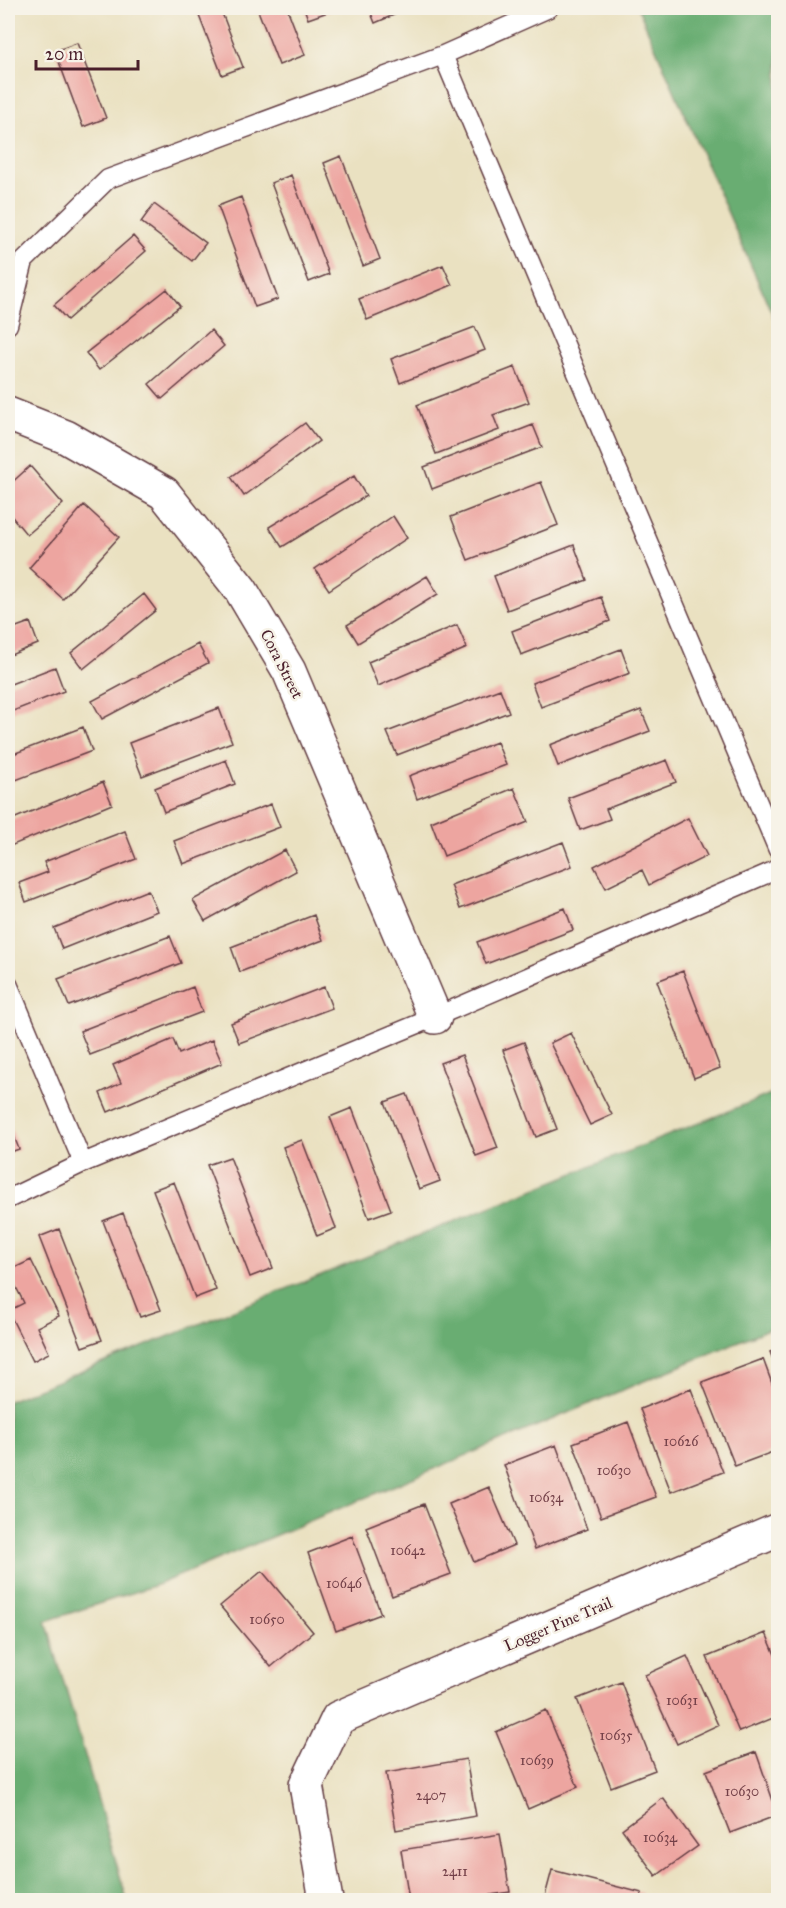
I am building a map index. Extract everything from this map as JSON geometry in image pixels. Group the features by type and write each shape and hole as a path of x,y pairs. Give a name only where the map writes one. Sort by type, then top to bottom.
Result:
{"street":[{"name":"Cora Street","path":"8,414 66,437 164,493 241,590 289,671 435,1017"},
{"name":"Logger Pine Trail","path":"326,1900 306,1785 338,1719 778,1530"}],"lane":[{"path":"8,325 24,261 108,179 443,55 549,8"},
{"path":"443,55 778,850"},
{"path":"8,1198 82,1163 435,1017 778,869"},
{"path":"8,984 82,1163"}],"green space":[{"path":"638,8 778,8 778,327"},
{"path":"778,1091 778,1325 159,1584 46,1621 127,1900 8,1900 8,1401"}],"building":[{"path":"196,8 220,8 243,67 222,75"},
{"path":"257,8 287,8 305,55 279,65"},
{"path":"304,8 339,8 308,19"},
{"path":"369,8 393,8 396,14 375,23"},
{"path":"77,43 106,118 83,127 55,51"},
{"path":"341,156 380,259 363,266 324,163"},
{"path":"291,175 329,274 309,282 271,183"},
{"path":"241,197 278,299 255,307 218,206"},
{"path":"154,204 206,243 192,261 141,222"},
{"path":"133,236 146,251 67,320 54,305"},
{"path":"443,265 452,285 367,320 359,299"},
{"path":"167,289 180,306 99,370 86,353"},
{"path":"475,327 485,350 400,383 391,359"},
{"path":"211,330 224,346 162,399 149,384"},
{"path":"515,367 529,402 493,415 499,430 436,454 417,405"},
{"path":"305,423 319,441 244,496 231,477"},
{"path":"533,425 542,447 432,489 424,467"},
{"path":"30,466 63,504 27,535 8,512 8,486"},
{"path":"354,476 366,496 282,547 269,527"},
{"path":"541,482 558,525 468,560 451,517"},
{"path":"84,505 119,537 63,599 29,568"},
{"path":"393,516 407,538 329,590 315,569"},
{"path":"574,545 587,580 507,610 494,576"},
{"path":"427,576 438,594 358,643 347,625"},
{"path":"144,594 156,610 83,669 71,653"},
{"path":"601,597 610,621 521,655 512,631"},
{"path":"30,622 38,644 8,656 8,630"},
{"path":"457,625 467,648 378,686 368,662"},
{"path":"198,644 208,663 102,719 92,701"},
{"path":"621,649 630,673 541,707 532,683"},
{"path":"55,667 64,691 8,713 8,685"},
{"path":"500,689 509,712 397,755 387,732"},
{"path":"219,708 232,742 142,776 129,743"},
{"path":"641,710 650,731 558,766 550,745"},
{"path":"83,727 92,751 8,783 8,756"},
{"path":"497,742 506,765 417,799 409,776"},
{"path":"226,760 235,784 164,812 155,788"},
{"path":"667,760 676,782 606,809 610,819 580,830 568,798"},
{"path":"103,782 112,804 8,847 8,821"},
{"path":"514,788 528,822 444,856 431,822"},
{"path":"271,804 280,827 183,864 174,841"},
{"path":"688,818 707,856 649,885 642,870 606,888 594,866"},
{"path":"125,831 136,859 26,902 19,883 48,872 44,862"},
{"path":"563,842 572,866 460,909 451,885"},
{"path":"285,850 296,871 205,921 193,900"},
{"path":"148,890 157,911 62,949 54,928"},
{"path":"565,908 573,930 486,964 477,942"},
{"path":"314,915 323,940 240,972 231,947"},
{"path":"170,936 181,963 69,1006 58,979"},
{"path":"683,971 720,1068 694,1078 657,981"},
{"path":"193,987 202,1012 90,1055 80,1031"},
{"path":"324,987 332,1008 239,1043 231,1023"},
{"path":"571,1033 612,1115 590,1125 550,1043"},
{"path":"173,1039 179,1054 212,1040 222,1063 108,1112 100,1093 121,1083 113,1065"},
{"path":"524,1042 557,1129 536,1137 503,1050"},
{"path":"462,1055 498,1148 476,1156 440,1063"},
{"path":"407,1094 440,1181 419,1189 385,1102"},
{"path":"352,1108 391,1210 369,1218 330,1117"},
{"path":"8,1121 19,1149 8,1153"},
{"path":"302,1140 336,1228 317,1236 283,1147"},
{"path":"230,1157 273,1268 250,1277 207,1165"},
{"path":"174,1182 216,1290 195,1298 153,1190"},
{"path":"123,1213 161,1310 140,1317 103,1221"},
{"path":"59,1229 102,1340 82,1347 39,1237"},
{"path":"31,1260 59,1316 37,1327 49,1353 33,1361 8,1311 24,1303 8,1271"},
{"path":"778,1349 778,1372 770,1352"},
{"path":"763,1359 778,1400 778,1450 735,1466 702,1382"},
{"path":"691,1389 723,1472 671,1492 640,1409"},
{"path":"628,1422 656,1497 601,1517 573,1443"},
{"path":"556,1445 587,1529 535,1549 504,1465"},
{"path":"489,1487 514,1545 474,1562 449,1504"},
{"path":"424,1504 451,1574 392,1596 366,1527"},
{"path":"352,1536 381,1614 336,1631 308,1553"},
{"path":"262,1571 313,1632 271,1667 220,1606"},
{"path":"766,1633 778,1662 778,1716 739,1732 707,1657"},
{"path":"687,1656 718,1725 677,1744 645,1675"},
{"path":"621,1682 655,1770 611,1787 577,1699"},
{"path":"546,1710 578,1787 528,1809 496,1732"},
{"path":"756,1752 778,1815 730,1833 706,1771"},
{"path":"466,1759 476,1816 396,1830 386,1773"},
{"path":"663,1798 698,1846 656,1876 622,1829"},
{"path":"500,1834 510,1892 458,1900 409,1900 401,1850"},
{"path":"552,1870 642,1893 640,1900 544,1900"}]}
